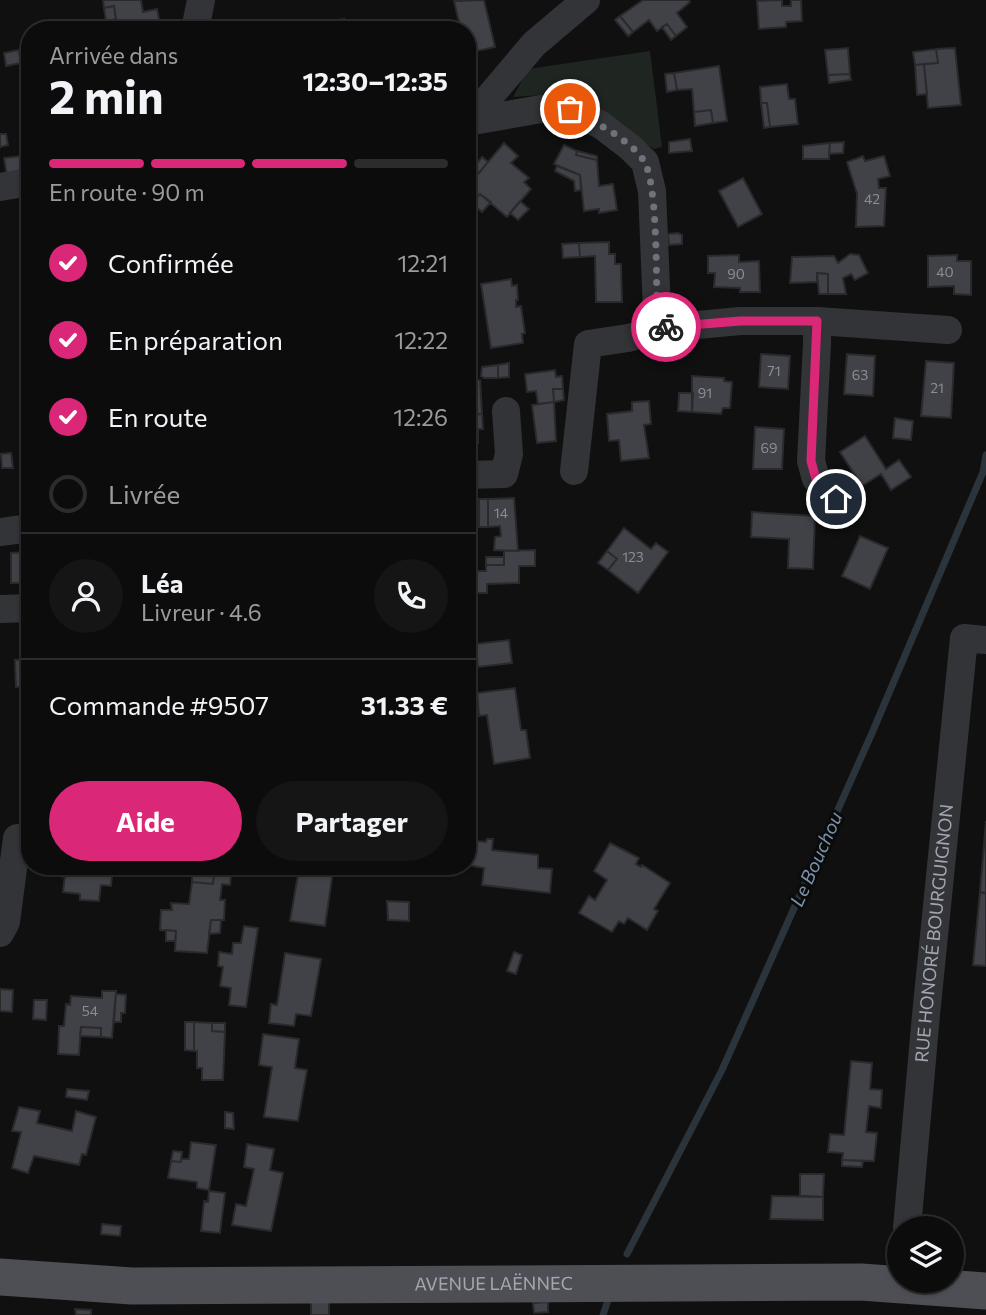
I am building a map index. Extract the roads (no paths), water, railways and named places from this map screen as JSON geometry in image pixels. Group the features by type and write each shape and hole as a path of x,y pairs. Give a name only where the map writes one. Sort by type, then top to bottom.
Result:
{"main road":[{"name":"AVENUE LAËNNEC","path":"0,1259 132,1267 349,1270 470,1276"},
{"path":"964,1268 986,1270"},
{"name":"AVENUE LAËNNEC","path":"0,1277 132,1286 470,1276 662,1274 849,1282 887,1278"},
{"name":"AVENUE LAËNNEC","path":"964,1287 986,1291"}],"street":[{"path":"197,21 201,0"},
{"path":"476,113 534,44 586,0"},
{"path":"476,119 541,109 570,109 601,125 645,162 652,191 657,311 666,328"},
{"path":"0,187 21,184"},
{"path":"574,471 588,344 628,338 666,328 740,321 817,321 948,330"},
{"path":"817,321 811,461 816,479 836,499"},
{"path":"476,475 504,474 509,454 506,411"},
{"path":"0,532 21,529"},
{"path":"0,609 21,608"},
{"name":"RUE HONORÉ BOURGUIGNON","path":"909,1216 926,1015 975,639"},
{"path":"0,933 6,922 17,838"}],"waterway":[{"name":"Le Bouchou","path":"627,1254 722,1070 872,733 983,472 986,455"},
{"name":"Le Bouchou","path":"603,1315 609,1297"}]}
